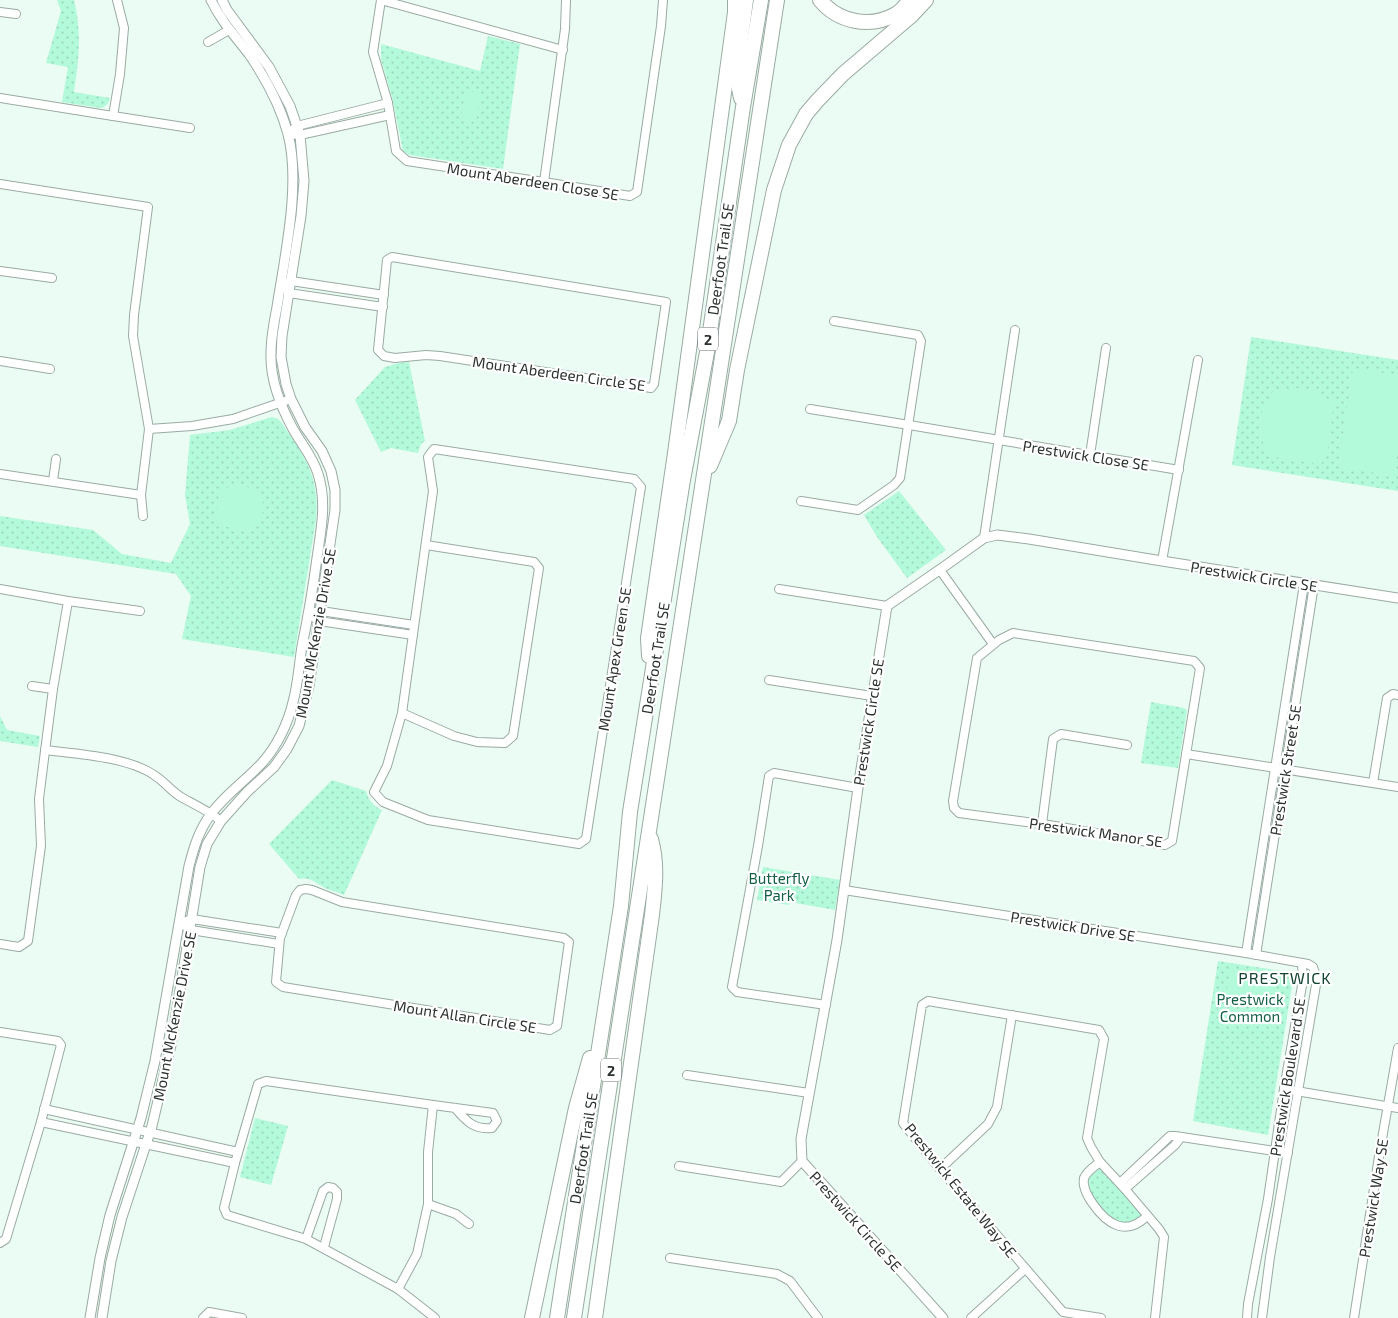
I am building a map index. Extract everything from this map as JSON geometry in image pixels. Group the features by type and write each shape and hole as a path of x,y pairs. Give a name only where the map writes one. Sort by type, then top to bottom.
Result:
{"highway":[{"path":"651,678 648,638 680,417 735,12 735,0"},
{"path":"743,107 736,74 746,0"},
{"name":"Deerfoot Trail SE","path":"557,1318 621,906 630,812 683,480 706,352 761,0"},
{"name":"Deerfoot Trail SE","path":"574,1318 777,0"},
{"path":"820,0 833,13 841,17 866,22 897,14 910,0"},
{"path":"911,16 920,0"},
{"path":"702,485 729,421 737,370 774,190 789,146 806,114 817,101 843,74 911,16 926,0"},
{"path":"594,1318 652,915 656,872 649,832"},
{"path":"532,1318 576,1108 607,998"}],"street":[{"path":"112,116 120,74 124,28 117,0"},
{"name":"Mount McKenzie Drive SE","path":"90,1318 108,1224 138,1130 155,1061 189,866 197,839 211,813 240,782 262,764 287,721 294,701 323,510 323,491 312,458 294,430 281,403 275,385 270,355 290,216 293,180 288,134 280,108 273,94 211,0"},
{"name":"Mount McKenzie Drive SE","path":"102,1318 111,1260 122,1217 150,1132 171,1045 200,868 207,844 221,821 247,792 274,767 287,749 298,726 305,704 335,510 335,490 331,471 322,451 305,427 291,399 286,384 282,357 282,336 301,216 304,181 300,135 284,93 269,67 227,10 222,0"},
{"path":"381,0 563,50"},
{"name":"Mount Aberdeen Close SE","path":"381,0 373,52 388,103 396,151 407,162 630,196 637,192 661,26 663,0"},
{"path":"544,182 563,50 566,0"},
{"path":"0,12 16,14"},
{"path":"208,42 229,30"},
{"path":"0,98 190,128"},
{"path":"288,134 297,126 388,103"},
{"path":"288,134 300,135 390,115"},
{"path":"0,184 148,206 133,336 149,429 142,496 143,516"},
{"name":"Mount Aberdeen Circle SE","path":"392,257 666,302 654,384 651,388 440,356 426,355 395,358 384,356 378,350 383,307 387,260 392,257"},
{"path":"0,271 52,278"},
{"path":"383,307 289,293 280,284 291,281 384,295"},
{"path":"801,501 858,510 894,485 900,478 921,341 918,336 834,321"},
{"path":"779,589 887,606 984,538 1015,330"},
{"path":"1090,455 1106,348"},
{"path":"1162,561 1198,360"},
{"path":"0,361 50,369"},
{"path":"149,429 192,426 233,419 291,399"},
{"name":"Prestwick Close SE","path":"810,409 1179,470"},
{"name":"Mount Apex Green SE","path":"434,449 634,479 642,487 586,839 579,844 428,820 384,802 374,792 387,766 402,713 414,625 433,491 428,458 434,449"},
{"path":"53,481 56,459"},
{"path":"0,474 142,496"},
{"name":"Prestwick Circle SE","path":"984,538 997,535 1030,539 1398,598"},
{"path":"402,713 454,736 478,742 506,743 513,736 538,568 534,562 426,545"},
{"path":"940,570 993,644"},
{"name":"Prestwick Street SE","path":"1246,953 1304,584"},
{"name":"Prestwick Street SE","path":"1256,955 1314,586"},
{"path":"0,589 140,611"},
{"path":"0,944 19,947 28,941 40,846 39,799 53,689 68,601"},
{"name":"Prestwick Circle SE","path":"887,606 826,1005 801,1139 802,1161 943,1318"},
{"path":"308,614 321,610 414,625"},
{"path":"308,614 319,621 413,635"},
{"name":"Prestwick Manor SE","path":"1013,633 1194,661 1200,668 1172,841 1165,845 1042,824 959,813 954,808 953,801 977,658 993,644 1013,633"},
{"path":"769,680 872,696"},
{"path":"32,686 53,689"},
{"path":"1373,783 1387,698 1392,694 1398,695"},
{"path":"1042,824 1053,740 1061,734 1127,745"},
{"path":"45,750 116,760 135,765 154,774 180,796 211,813 221,821"},
{"path":"1186,754 1398,787"},
{"path":"826,1005 737,992 732,986 769,776 774,773 858,788"},
{"name":"Mount Allan Circle SE","path":"300,890 312,890 342,902 564,938 569,942 556,1026 550,1030 282,987 276,982 279,944 282,933 296,895 300,890"},
{"name":"Prestwick Drive SE","path":"844,890 1302,963"},
{"path":"180,923 192,919 282,933"},
{"path":"180,923 191,930 279,944"},
{"name":"Prestwick Boulevard SE","path":"1247,1318 1303,980 1302,963 1313,967 1317,979 1270,1257 1262,1318"},
{"name":"Prestwick Estate Way SE","path":"1101,1318 1063,1312 903,1123 922,1005 928,1000 1099,1030 1104,1039 1087,1138 1100,1162 1123,1186 1164,1237 1155,1318"},
{"path":"940,1169 988,1124 997,1107 1012,1015"},
{"path":"0,1032 58,1041 61,1045 41,1122 6,1239 0,1243"},
{"name":"Prestwick Way SE","path":"1354,1318 1398,1048"},
{"path":"687,1075 809,1093"},
{"path":"435,1318 398,1289 324,1247 306,1239 227,1215 224,1208 258,1084 266,1081 493,1113 497,1121 492,1128 482,1129 465,1120 455,1108"},
{"path":"1284,1089 1398,1108"},
{"path":"398,1289 416,1254 428,1204 428,1152 433,1105"},
{"path":"44,1109 238,1152"},
{"path":"41,1122 235,1163"},
{"path":"1123,1186 1175,1145 1180,1137 1288,1153"},
{"path":"679,1166 781,1182 802,1161"},
{"path":"1100,1162 1085,1177 1084,1184 1088,1197 1101,1215 1112,1224 1123,1227 1132,1227 1147,1216"},
{"path":"306,1239 323,1191 328,1187 333,1188 337,1192 337,1199 324,1247"},
{"path":"428,1204 456,1214 469,1224"},
{"path":"670,1258 777,1274 790,1281 818,1318"},
{"path":"971,1318 1025,1269"},
{"path":"203,1318 209,1312 242,1318"}],"green space":[{"path":"57,0 74,0 77,12 79,46 74,92 110,98 107,104 101,108 62,102 68,67 46,63 61,11"},
{"path":"488,36 520,44 503,169 410,155 403,151 393,101 381,59 381,44 480,71"},
{"path":"465,91 480,93 476,122 461,120"},
{"path":"1251,337 1398,360 1398,491 1232,465"},
{"path":"409,362 425,441 421,444 418,453 391,448 381,452 355,400 385,367"},
{"path":"1353,368 1398,375 1398,450 1394,476 1338,467"},
{"path":"1304,387 1334,402 1327,456 1321,464 1266,456 1258,421 1272,392"},
{"path":"272,417 281,422 309,467 313,478 317,504 294,657 182,639 191,596 176,574 0,546 0,516 93,530 122,554 171,563 190,524 185,495 190,435 230,430"},
{"path":"233,485 250,488 258,494 263,504 261,518 249,532 219,525 215,519 219,491"},
{"path":"899,491 946,550 907,578 877,537 864,515"},
{"path":"1151,702 1187,710 1178,768 1141,763"},
{"path":"0,716 7,730 40,736 38,747 0,741"},
{"path":"332,780 366,791 372,803 382,810 344,895 310,880 299,879 269,844"},
{"name":"Butterfly Park","path":"763,867 840,880 835,910 790,902 789,905 757,900"},
{"name":"Prestwick Common","path":"1218,961 1294,973 1268,1135 1193,1121"},
{"path":"1230,971 1278,979 1274,1003 1226,996"},
{"path":"255,1118 288,1126 271,1185 240,1177"},
{"path":"1100,1162 1147,1215 1141,1222 1112,1224 1088,1197 1085,1177"}],"district":[{"name":"PRESTWICK","path":"1285,977"}]}
